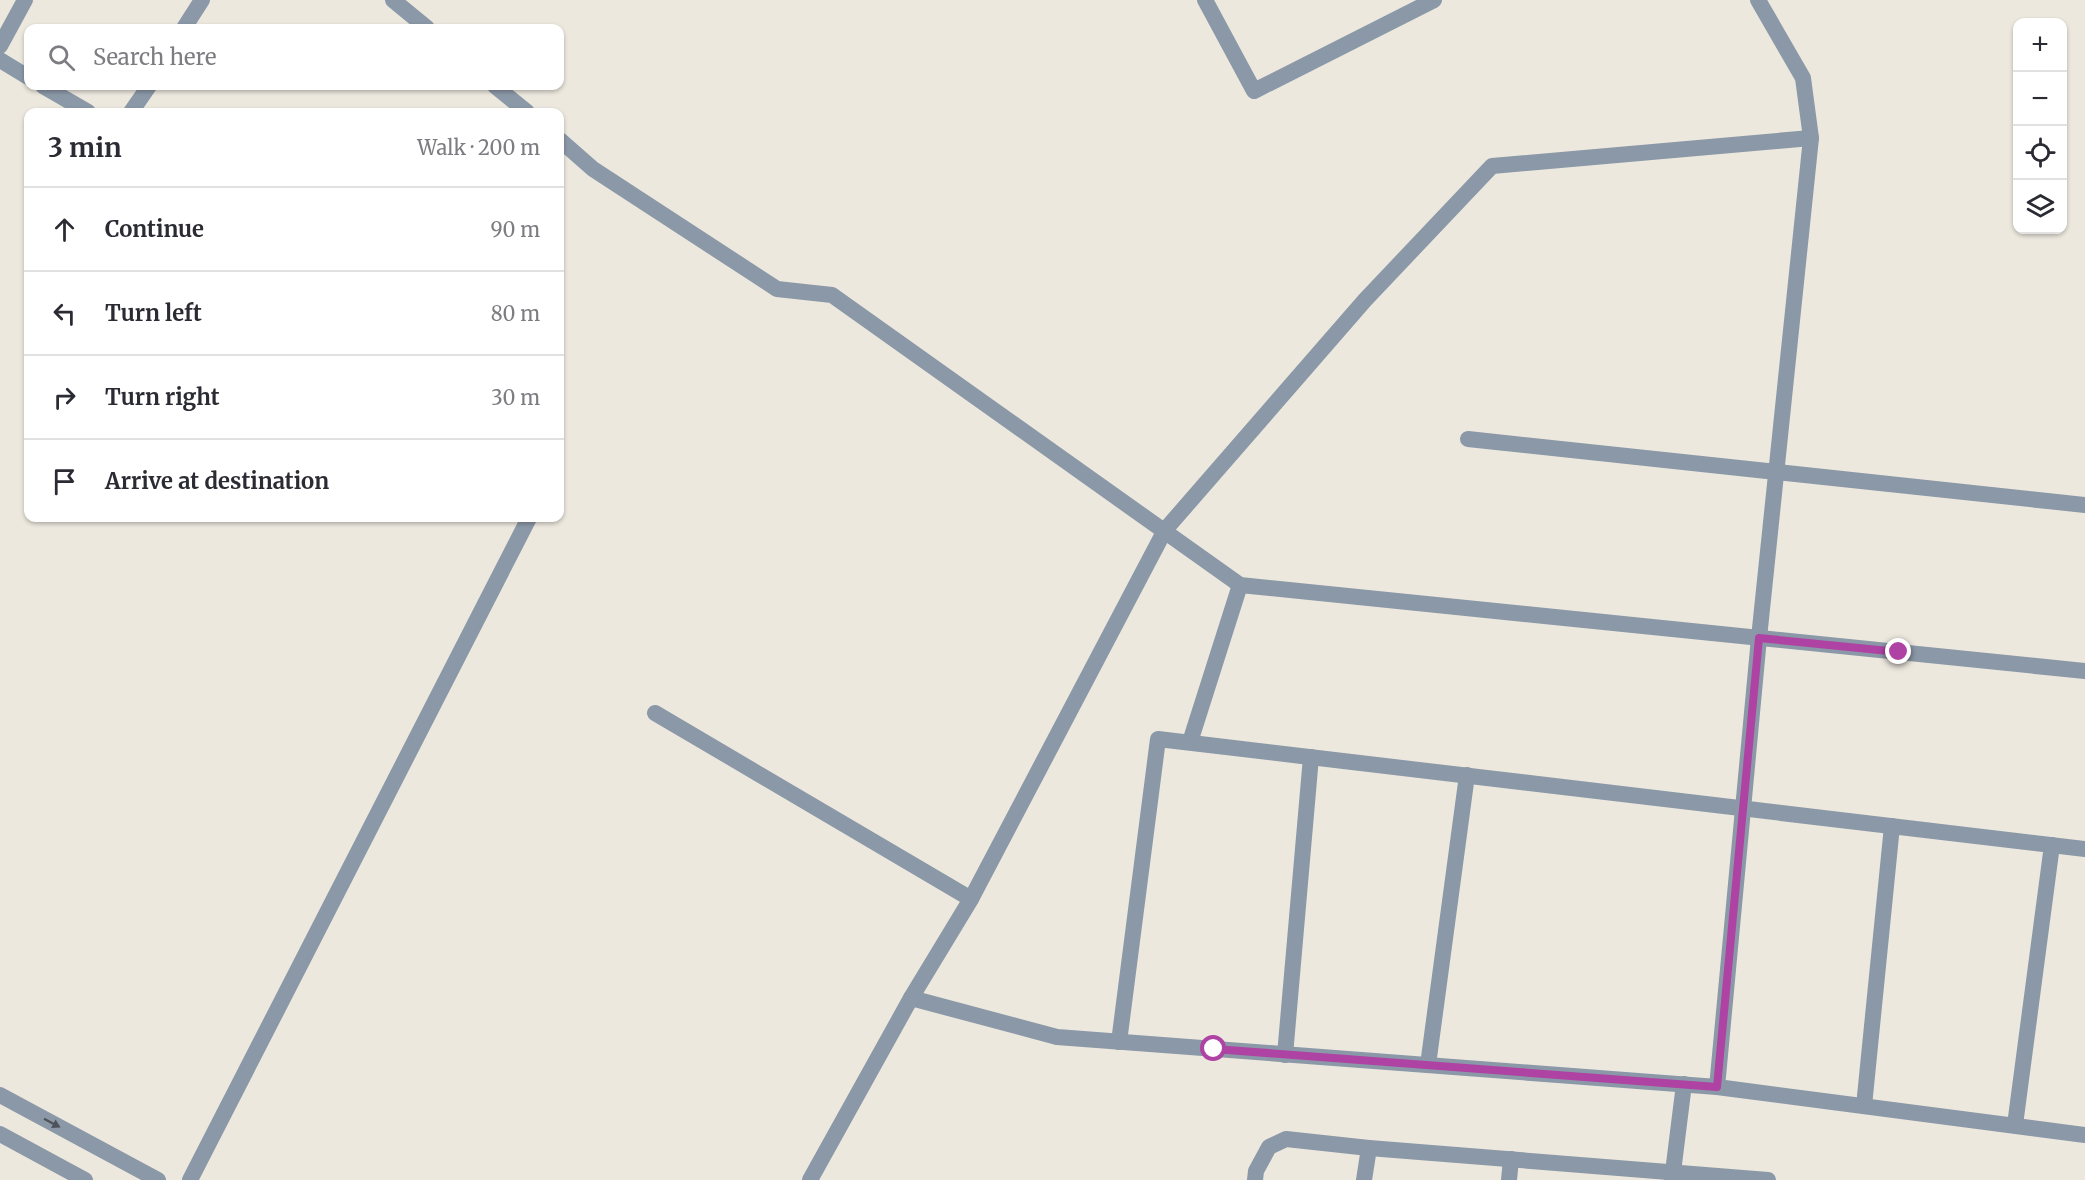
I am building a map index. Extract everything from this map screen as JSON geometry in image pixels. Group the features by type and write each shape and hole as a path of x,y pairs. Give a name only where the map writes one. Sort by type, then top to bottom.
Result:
{"street":[{"path":"0,46 25,0"},
{"path":"187,24 202,0"},
{"path":"393,0 422,24"},
{"path":"1205,0 1254,91 1434,0"},
{"path":"1717,1087 1759,638 1810,138 1803,78 1758,0"},
{"path":"0,60 24,75"},
{"path":"50,90 80,108"},
{"path":"134,108 146,90"},
{"path":"500,90 521,108"},
{"path":"810,1180 911,998 971,899 1165,530 1365,300 1492,166 1810,138"},
{"path":"564,144 593,169 777,288 832,295 1240,585 2085,671"},
{"path":"1468,439 2085,505"},
{"path":"190,1180 527,522"},
{"path":"1190,742 1240,585"},
{"path":"655,712 971,899"},
{"path":"1119,1042 1158,739 2085,849"},
{"path":"1285,1055 1311,757"},
{"path":"1428,1065 1467,775"},
{"path":"1864,1106 1892,826"},
{"path":"2015,1125 2052,845"},
{"path":"911,998 1057,1037 1717,1087 2085,1135"},
{"path":"1673,1176 1684,1084"},
{"path":"0,1095 158,1180"},
{"path":"0,1134 86,1180"},
{"path":"1255,1180 1256,1171 1269,1147 1286,1139 1673,1176 1768,1180"},
{"path":"1364,1180 1369,1148"},
{"path":"1509,1180 1512,1159"}],"route":[{"path":"1214,1049 1717,1087 1759,638 1899,652"}]}
